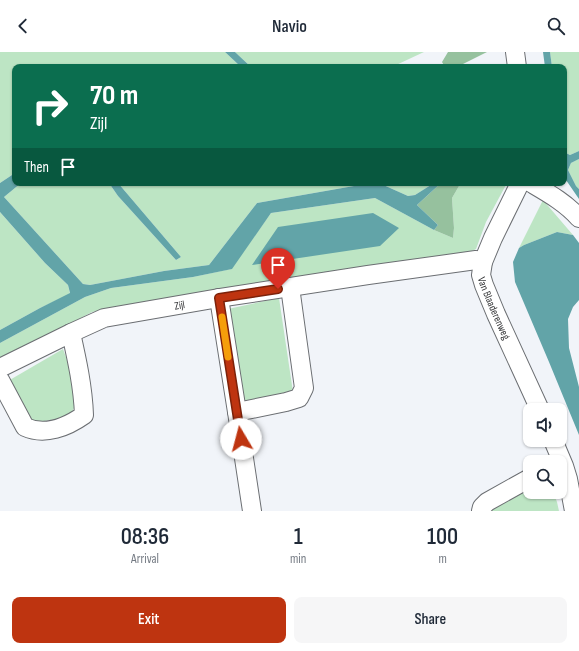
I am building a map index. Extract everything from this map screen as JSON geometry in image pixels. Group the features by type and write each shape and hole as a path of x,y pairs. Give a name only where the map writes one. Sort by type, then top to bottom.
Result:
{"street":[{"path":"515,52 517,64"},
{"name":"Van Blaaderenweg","path":"519,186 493,238 483,262 481,275 484,285 537,403"},
{"path":"536,186 558,199 571,209 579,218"},
{"name":"Zijl","path":"0,368 104,318 219,298 368,275 476,260 483,262"},
{"path":"237,412 299,398 304,388 290,287"},
{"path":"219,298 252,511"},
{"path":"0,380 25,427 42,431 60,428 74,422 84,415 79,369 71,333"},
{"path":"567,476 574,511"},
{"path":"481,511 482,507 487,502 523,482"}],"green space":[{"path":"0,52 225,52 238,64 12,64 12,175 0,183"},
{"path":"235,52 424,52 398,64 248,64"},
{"path":"448,52 487,52 463,64 443,64 442,62"},
{"path":"550,52 579,52 579,151 570,155 567,154 567,64 552,64"},
{"path":"579,159 579,189 568,170 571,163"},
{"path":"17,186 111,186 118,196 176,260 181,257 121,186 354,186 257,203 209,265 164,271 90,285 83,284 4,197"},
{"path":"386,186 429,186 415,195 408,196"},
{"path":"438,186 459,186 452,198 454,228 453,238 434,230 438,225 417,205"},
{"path":"459,186 505,186 486,222 476,249 462,256 92,312 0,361 0,343 85,297 111,288 193,277 231,269 271,213 375,198 434,230 453,238 454,228 452,198"},
{"path":"543,200 573,235 557,232 519,248"},
{"path":"0,212 45,263 68,285 70,294 40,308 0,330"},
{"path":"279,298 293,392 241,405 223,310"},
{"path":"63,349 74,389 76,404 71,414 62,418 33,423 8,381"},
{"path":"523,490 523,499 556,499 559,511 489,511"}],"water":[{"path":"225,52 235,52 248,64 238,64"},
{"path":"543,52 550,52 552,64 545,64"},
{"path":"579,151 579,159 571,163 568,170 579,189 579,199 567,181 567,154 570,155"},
{"path":"12,175 12,186 17,186 4,197 83,284 90,285 164,271 209,265 257,203 354,186 386,186 408,196 415,195 429,186 438,186 417,205 438,225 434,230 375,198 271,213 232,269 193,277 111,288 85,297 0,343 0,330 70,293 68,285 45,263 0,212 0,183"},
{"path":"111,186 121,186 181,257 176,260 118,196"},
{"path":"373,213 399,228 380,246 252,265 278,227"},
{"path":"557,232 573,235 579,243 579,300 573,307 568,319 569,348 579,387 579,435 567,403 515,282 513,262 519,248"}],"slow traffic":[{"path":"222,317 228,357"}],"route":[{"path":"241,439 219,298 278,289"}]}
